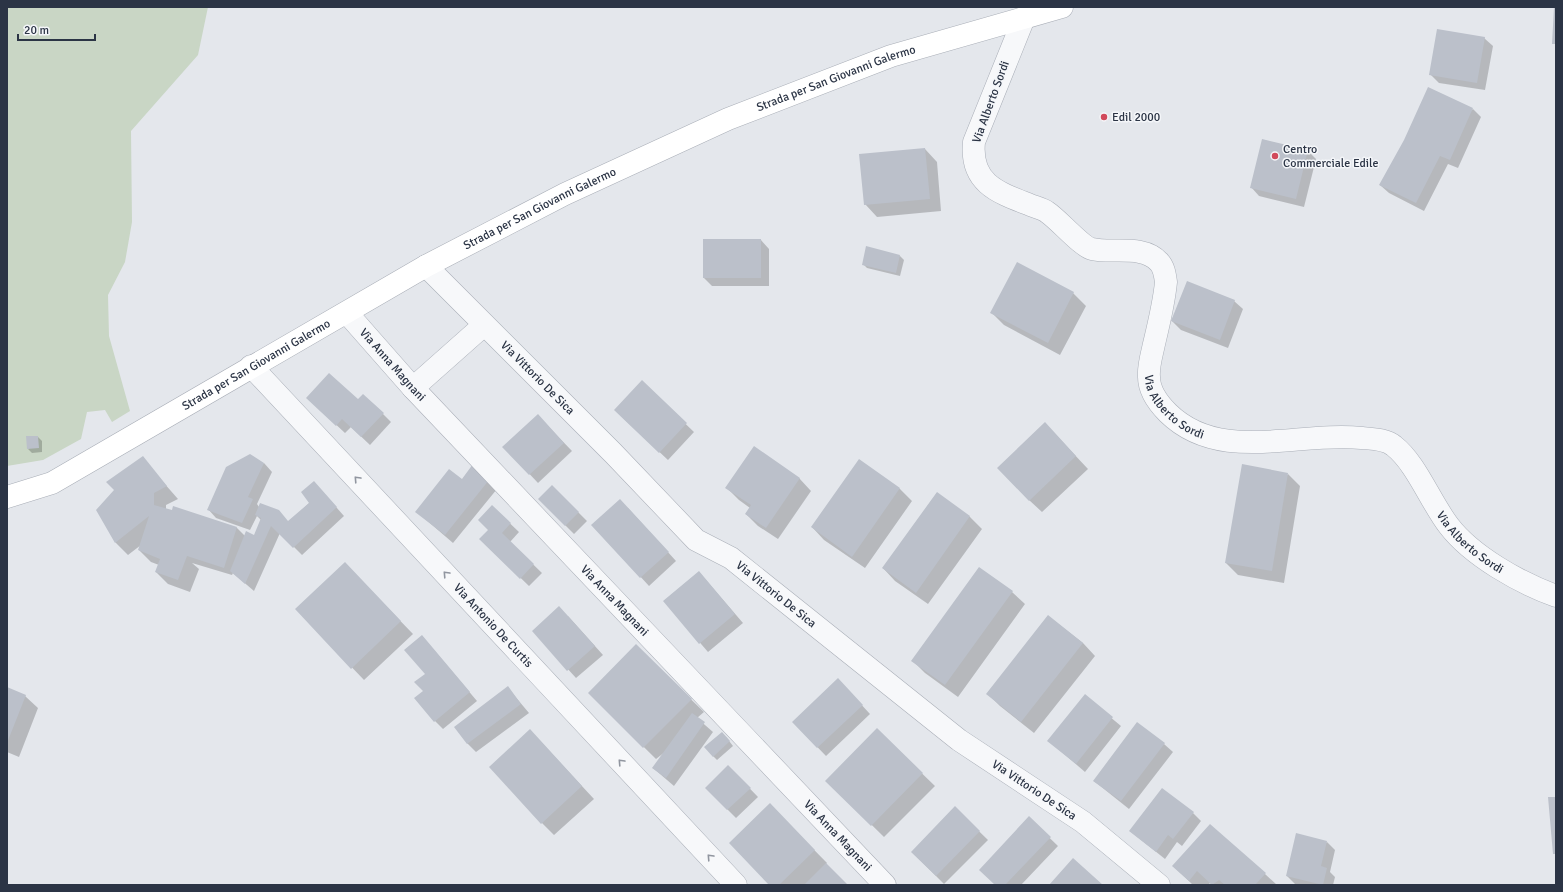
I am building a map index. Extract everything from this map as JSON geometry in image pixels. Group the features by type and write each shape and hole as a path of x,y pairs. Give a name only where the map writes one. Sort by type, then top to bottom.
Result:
{"main road":[{"name":"Strada per San Giovanni Galermo","path":"7,496 52,484 251,366 347,313 426,266 564,194 728,119 891,56 1062,7"}],"street":[{"name":"Via Alberto Sordi","path":"1024,18 974,142 974,164 979,174 989,185 1002,194 1046,212 1090,249 1138,252 1150,256 1159,262 1163,269 1166,282 1164,299 1148,376 1154,397 1163,408 1174,419 1194,431 1209,438 1230,442 1346,436 1380,440 1394,446 1408,462 1448,525 1462,540 1483,557 1533,588 1556,596"},
{"name":"Via Vittorio De Sica","path":"426,266 614,453 696,540 731,558 959,740 1084,822 1159,885"},
{"name":"Via Anna Magnani","path":"347,313 413,388 885,885"},
{"path":"413,388 484,325"},
{"name":"Via Antonio De Curtis","path":"251,366 736,885"}],"green space":[{"path":"7,7 208,7 198,55 131,131 132,222 125,262 108,295 109,336 130,411 112,422 105,410 87,412 81,439 43,460 7,466"}],"building":[{"path":"1554,7 1556,7 1556,44 1552,44"},
{"path":"1437,29 1485,37 1477,83 1429,75"},
{"path":"1428,87 1473,108 1450,160 1440,156 1416,203 1379,185 1404,140"},
{"path":"1262,139 1308,150 1296,199 1250,188"},
{"path":"925,148 930,199 864,205 859,154"},
{"path":"703,239 761,239 761,278 703,278"},
{"path":"866,246 900,255 896,273 862,265"},
{"path":"1017,262 1074,292 1048,343 990,313"},
{"path":"1187,281 1235,300 1220,340 1171,321"},
{"path":"329,373 358,399 363,394 384,413 361,437 342,419 336,426 306,398"},
{"path":"642,380 687,423 659,453 614,410"},
{"path":"538,414 564,443 529,475 502,447"},
{"path":"1045,422 1076,456 1029,501 997,468"},
{"path":"26,436 38,436 39,448 27,449"},
{"path":"754,446 800,478 766,528 745,514 751,505 725,488"},
{"path":"250,454 264,463 248,497 253,499 242,523 207,510 226,467"},
{"path":"143,456 167,486 154,493 154,505 172,510 173,506 237,527 224,568 187,556 178,580 155,572 160,559 138,550 149,516 115,543 96,510 114,490 106,482"},
{"path":"859,459 900,488 852,557 811,527"},
{"path":"473,464 489,480 445,535 415,512 449,469 462,479"},
{"path":"1242,464 1288,473 1272,571 1225,563"},
{"path":"314,481 337,507 293,548 271,526 245,584 230,571 246,531 254,535 261,518 255,515 260,503 279,510 288,521 309,503 301,492"},
{"path":"552,485 579,512 565,526 538,499"},
{"path":"937,492 970,516 916,593 882,568"},
{"path":"620,499 669,552 640,578 591,525"},
{"path":"492,505 511,523 502,533 534,564 520,579 479,539 488,530 478,520"},
{"path":"345,562 401,621 351,669 295,609"},
{"path":"979,567 1013,591 945,685 911,661"},
{"path":"699,571 735,614 699,644 663,601"},
{"path":"559,606 595,646 567,671 532,631"},
{"path":"1048,615 1083,643 1021,722 986,694"},
{"path":"422,635 470,692 434,722 414,698 423,691 414,682 425,674 404,650"},
{"path":"636,644 692,699 643,748 588,693"},
{"path":"838,678 863,705 817,748 792,722"},
{"path":"508,686 521,704 467,744 454,727"},
{"path":"7,687 26,695 7,743"},
{"path":"1085,694 1113,717 1076,764 1047,741"},
{"path":"692,713 705,722 666,778 652,768"},
{"path":"1137,722 1165,743 1121,801 1093,781"},
{"path":"877,728 923,773 871,826 825,781"},
{"path":"530,729 582,786 541,824 489,767"},
{"path":"722,732 730,741 713,757 704,747"},
{"path":"728,765 751,788 727,810 705,788"},
{"path":"1162,788 1194,812 1173,839 1168,835 1156,852 1129,831"},
{"path":"1548,797 1556,797 1556,854 1553,854"},
{"path":"770,803 815,850 779,885 769,885 729,843"},
{"path":"955,806 980,831 936,876 911,852"},
{"path":"1029,816 1051,837 1005,885 995,885 979,870"},
{"path":"1210,824 1266,873 1255,885 1225,885 1219,880 1212,885 1197,871 1189,881 1172,866"},
{"path":"1296,833 1327,841 1321,866 1327,868 1323,885 1286,876"},
{"path":"1073,858 1103,885 1049,885"},
{"path":"826,863 848,885 804,885"}],"place":[{"name":"Edil 2000","path":"1104,117"},
{"name":"Centro Commerciale Edile","path":"1275,156"}]}
